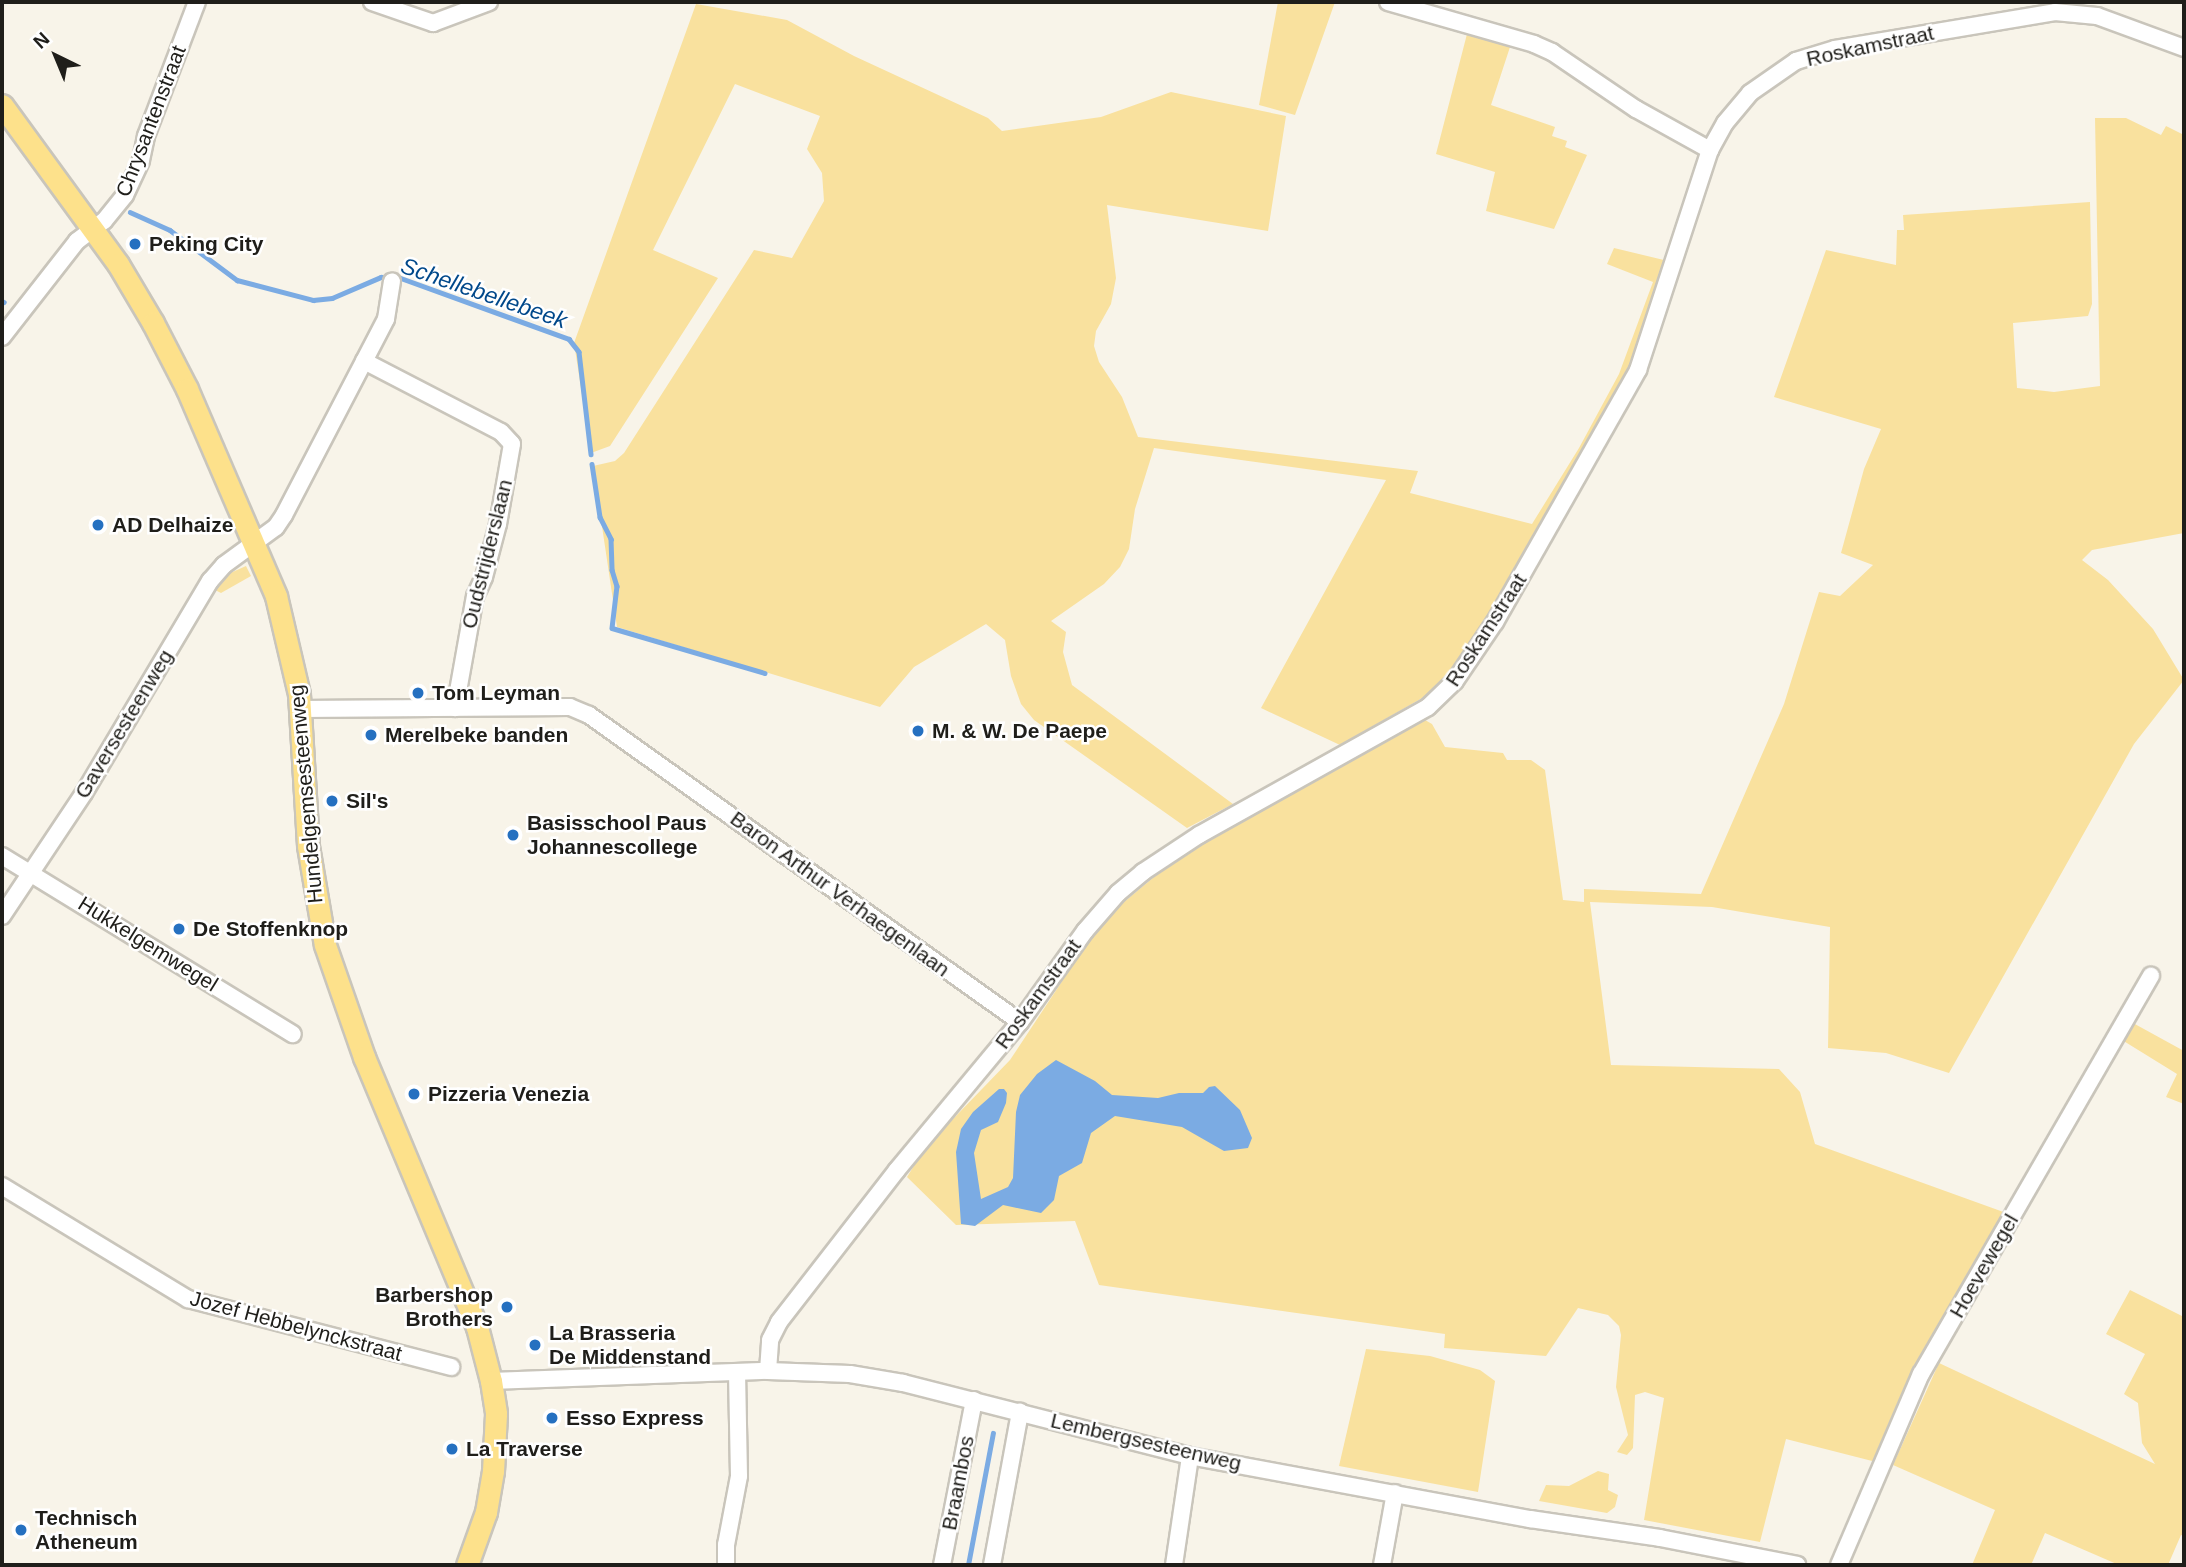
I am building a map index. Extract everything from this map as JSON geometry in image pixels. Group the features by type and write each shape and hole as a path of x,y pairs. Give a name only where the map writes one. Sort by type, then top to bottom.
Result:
{"main road":[{"name":"Hundelgemsesteenweg","path":"2,105 118,264 153,323 187,389 255,541 284,624 300,709 309,856 325,945 364,1057 477,1326 491,1381 496,1414 490,1490 467,1565"}],"street":[{"name":"Chrysantenstraat","path":"2,337 77,241 104,221 124,195 141,160 146,136 197,2"},
{"path":"372,2 433,23 489,2"},
{"path":"1388,2 1534,44 1636,109 1710,150"},
{"name":"Roskamstraat","path":"768,1371 770,1340 779,1322 897,1170 1020,1022 1084,931 1118,893 1143,872 1199,835 1428,707 1455,681 1495,622 1638,370 1710,150 1725,123 1762,84 1796,61 1835,49 2055,12 2096,16 2184,48"},
{"name":"Gaversesteenweg","path":"2,916 134,711 210,581 224,565 276,527 284,515 386,319 392,281"},
{"name":"Oudstrijderslaan","path":"364,360 501,432 512,444 498,524 472,610 455,708"},
{"name":"Baron Arthur Verhaegenlaan","path":"300,709 570,707 589,715 1020,1022"},
{"name":"Hukkelgemwegel","path":"2,856 293,1034"},
{"name":"Hoevewegel","path":"1839,1565 1921,1374 2151,976"},
{"name":"Jozef Hebbelynckstraat","path":"2,1186 188,1298 451,1367"},
{"name":"Lembergsesteenweg","path":"491,1381 768,1371 850,1374 974,1400 1191,1456 1530,1519 1660,1538 1797,1565"},
{"path":"726,1565 739,1476 737,1373"},
{"name":"Braambos","path":"942,1565 974,1400"},
{"path":"992,1565 1020,1412"},
{"path":"1174,1565 1191,1456"},
{"path":"1382,1565 1395,1493"}],"shaded area":[{"path":"1278,2 1335,2 1295,115 1259,105"},
{"path":"696,4 787,20 854,56 988,118 1002,131 1101,117 1171,92 1286,116 1268,231 1107,205 1116,278 1111,304 1096,331 1094,346 1099,362 1122,397 1138,437 1418,471 1410,493 1532,524 1579,448 1619,374 1653,282 1607,264 1614,248 1668,261 1628,379 1547,521 1450,677 1438,689 1340,745 1261,708 1386,480 1154,448 1135,509 1129,549 1120,567 1104,584 1051,621 1066,632 1063,652 1072,685 1233,804 1187,828 1034,720 1021,704 1011,676 1005,640 986,624 914,667 880,707 617,627 593,466 615,461 624,453 754,250 792,258 824,201 822,173 807,149 820,116 735,84 653,250 718,278 610,446 591,453 574,343"},
{"path":"1467,34 1510,47 1491,105 1555,127 1552,136 1567,141 1565,147 1587,155 1554,229 1486,211 1495,172 1436,154"},
{"path":"2095,118 2126,118 2161,135 2166,126 2184,135 2184,533 2092,550 2082,560 2108,580 2153,629 2184,680 2134,744 1949,1073 1886,1053 1828,1048 1830,927 1712,907 1590,902 1611,1065 1779,1069 1800,1092 1815,1144 2009,1214 1880,1463 1786,1439 1760,1542 1644,1520 1664,1398 1645,1392 1635,1395 1633,1448 1627,1455 1617,1452 1628,1435 1616,1387 1621,1335 1619,1326 1608,1315 1578,1308 1546,1356 1444,1348 1445,1334 1099,1285 1075,1221 956,1225 907,1177 925,1148 1010,1060 1090,939 1124,902 1166,867 1209,840 1425,720 1432,724 1445,747 1503,753 1507,760 1531,760 1545,770 1563,900 1584,902 1584,889 1701,894 1784,704 1819,592 1840,596 1873,565 1841,553 1864,469 1881,429 1774,397 1826,250 1896,265 1897,230 1904,230 1903,215 2090,202 2092,304 2088,316 2013,323 2017,388 2054,392 2100,386"},
{"path":"246,566 251,576 221,593 215,590 228,574"},
{"path":"2133,1023 2184,1051 2184,1104 2166,1097 2177,1074 2122,1040"},
{"path":"2130,1290 2184,1317 2184,1536 2181,1535 2168,1565 2119,1565 2045,1533 2031,1565 1972,1565 1995,1510 1893,1465 1939,1363 2155,1464 2142,1443 2138,1403 2124,1394 2145,1354 2106,1334"},
{"path":"1366,1349 1430,1356 1480,1370 1495,1381 1478,1492 1339,1466"},
{"path":"1598,1471 1609,1474 1608,1490 1618,1495 1615,1507 1607,1513 1539,1501 1546,1485 1569,1486"}],"water":[{"path":"1056,1060 1095,1081 1112,1095 1158,1098 1179,1093 1203,1093 1209,1087 1215,1086 1240,1110 1252,1138 1248,1148 1224,1151 1182,1127 1115,1116 1091,1133 1082,1163 1059,1176 1054,1200 1041,1213 1003,1205 975,1226 961,1224 956,1152 961,1129 973,1112 999,1089 1004,1089 1007,1093 1006,1103 998,1122 981,1130 974,1153 981,1199 1008,1187 1013,1178 1016,1112 1020,1095 1037,1074"}],"waterway":[{"name":"Schellebellebeek","path":"130,212 170,230 237,280 313,300 332,298 381,277 398,277 569,339 579,352 591,454"},
{"name":"Schellebellebeek","path":"592,464 600,517 611,539 612,570 617,586 612,628 765,673"},
{"path":"968,1565 993,1433"}],"place":[{"name":"Peking City","path":"135,244"},
{"name":"AD Delhaize","path":"98,525"},
{"name":"Tom Leyman","path":"418,693"},
{"name":"M. & W. De Paepe","path":"918,731"},
{"name":"Merelbeke banden","path":"371,735"},
{"name":"Sil's","path":"332,801"},
{"name":"Basisschool Paus Johannescollege","path":"513,835"},
{"name":"De Stoffenknop","path":"179,929"},
{"name":"Pizzeria Venezia","path":"414,1094"},
{"name":"Barbershop Brothers","path":"507,1307"},
{"name":"La Brasseria De Middenstand","path":"535,1345"},
{"name":"Esso Express","path":"552,1418"},
{"name":"La Traverse","path":"452,1449"},
{"name":"Technisch Atheneum","path":"21,1530"}]}
